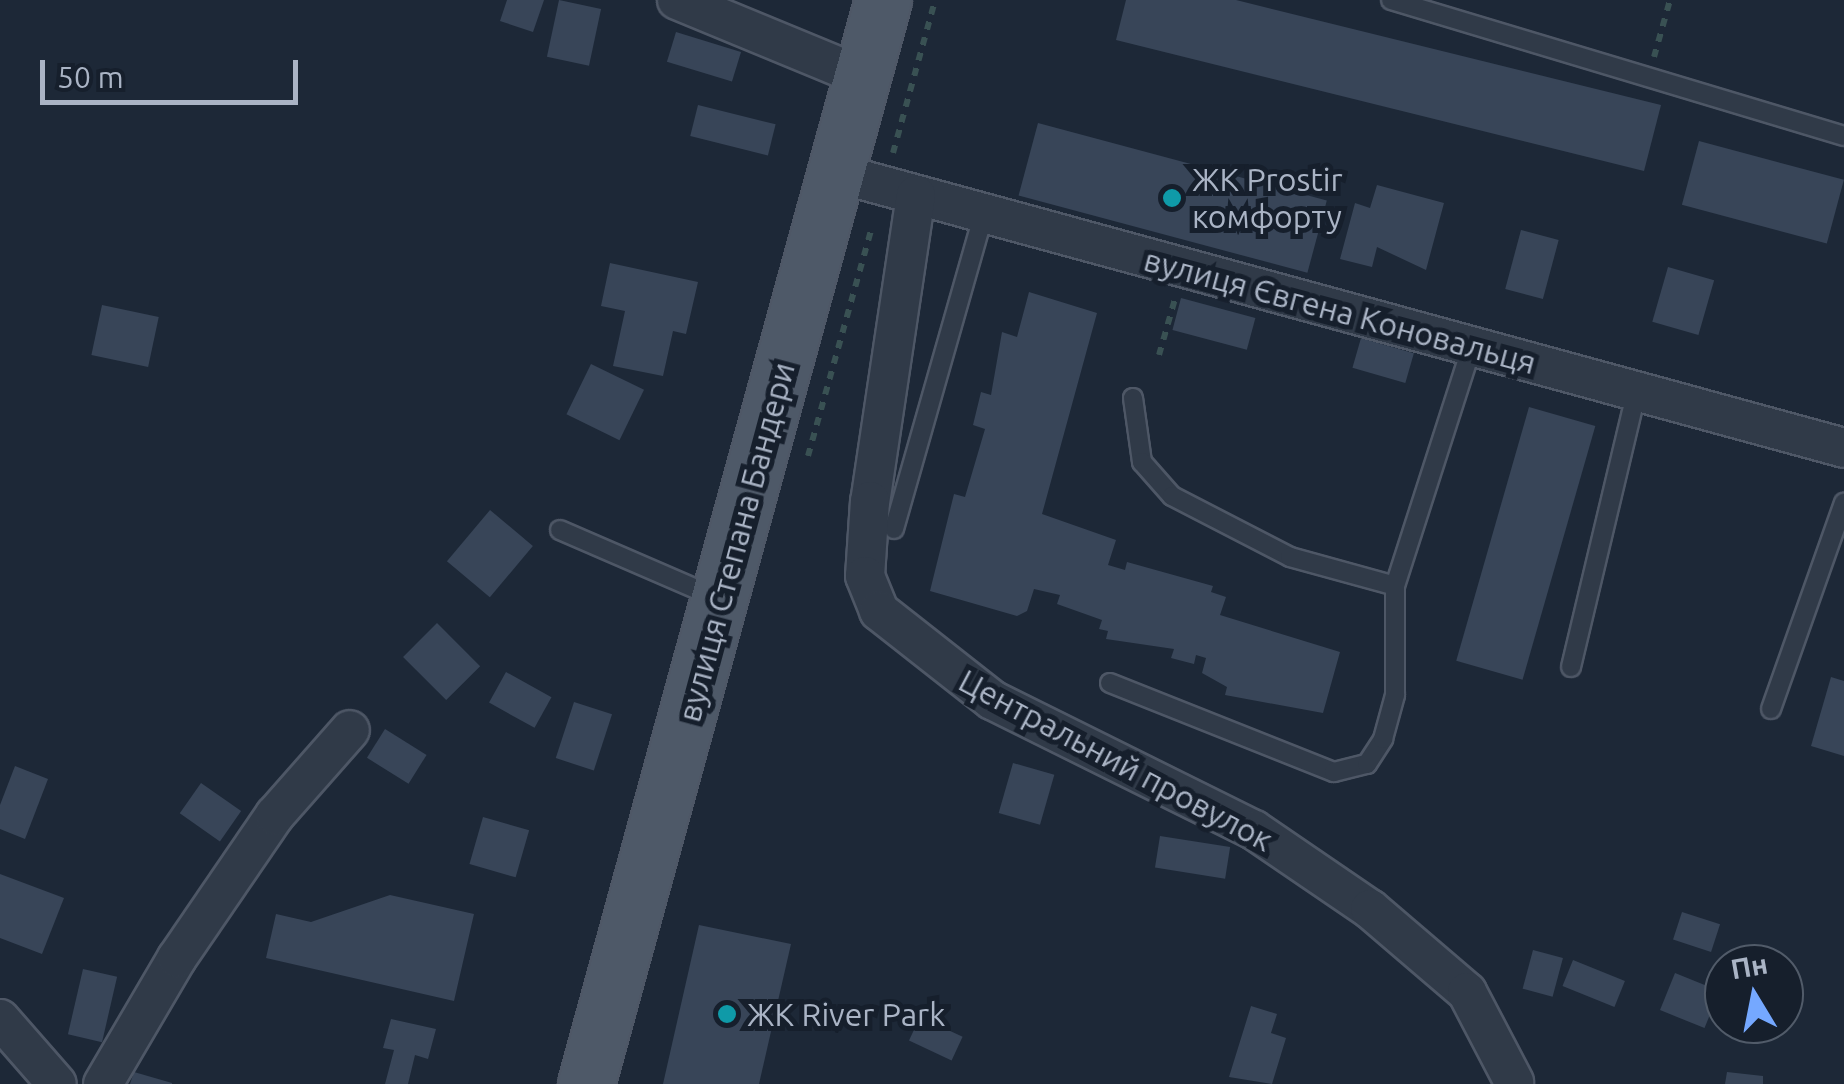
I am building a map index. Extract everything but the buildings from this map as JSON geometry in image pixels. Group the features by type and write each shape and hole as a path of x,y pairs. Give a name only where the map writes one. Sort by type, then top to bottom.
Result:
{"main road":[{"name":"вулиця Степана Бандери","path":"586,1084 720,599 879,185 862,76 883,0"}],"street":[{"path":"678,0 862,76"},
{"name":"вулиця Євгена Коновальця","path":"879,185 1844,448"},
{"name":"Центральний провулок","path":"879,185 865,576 879,611 992,700 1254,830 1370,908 1467,992 1515,1083"},
{"path":"103,1084 177,958 275,814 350,730"},
{"path":"0,1019 57,1084"}],"lane":[{"path":"712,0 778,42"},
{"path":"1391,0 1844,136"},
{"path":"894,529 984,214"},
{"path":"1110,683 1334,772 1367,764 1383,739 1395,695 1395,586 1472,346"},
{"path":"1571,667 1637,391"},
{"path":"1134,398 1142,462 1172,496 1290,558 1395,586"},
{"path":"1771,710 1844,503"},
{"path":"560,530 720,599"}],"path":[{"path":"804,468 879,185 935,0"},
{"path":"1648,77 1670,0"},
{"path":"1159,355 1184,268"}],"place":[{"name":"ЖК Prostir комфорту","path":"1172,198"},
{"name":"ЖК River Park","path":"727,1014"}]}
